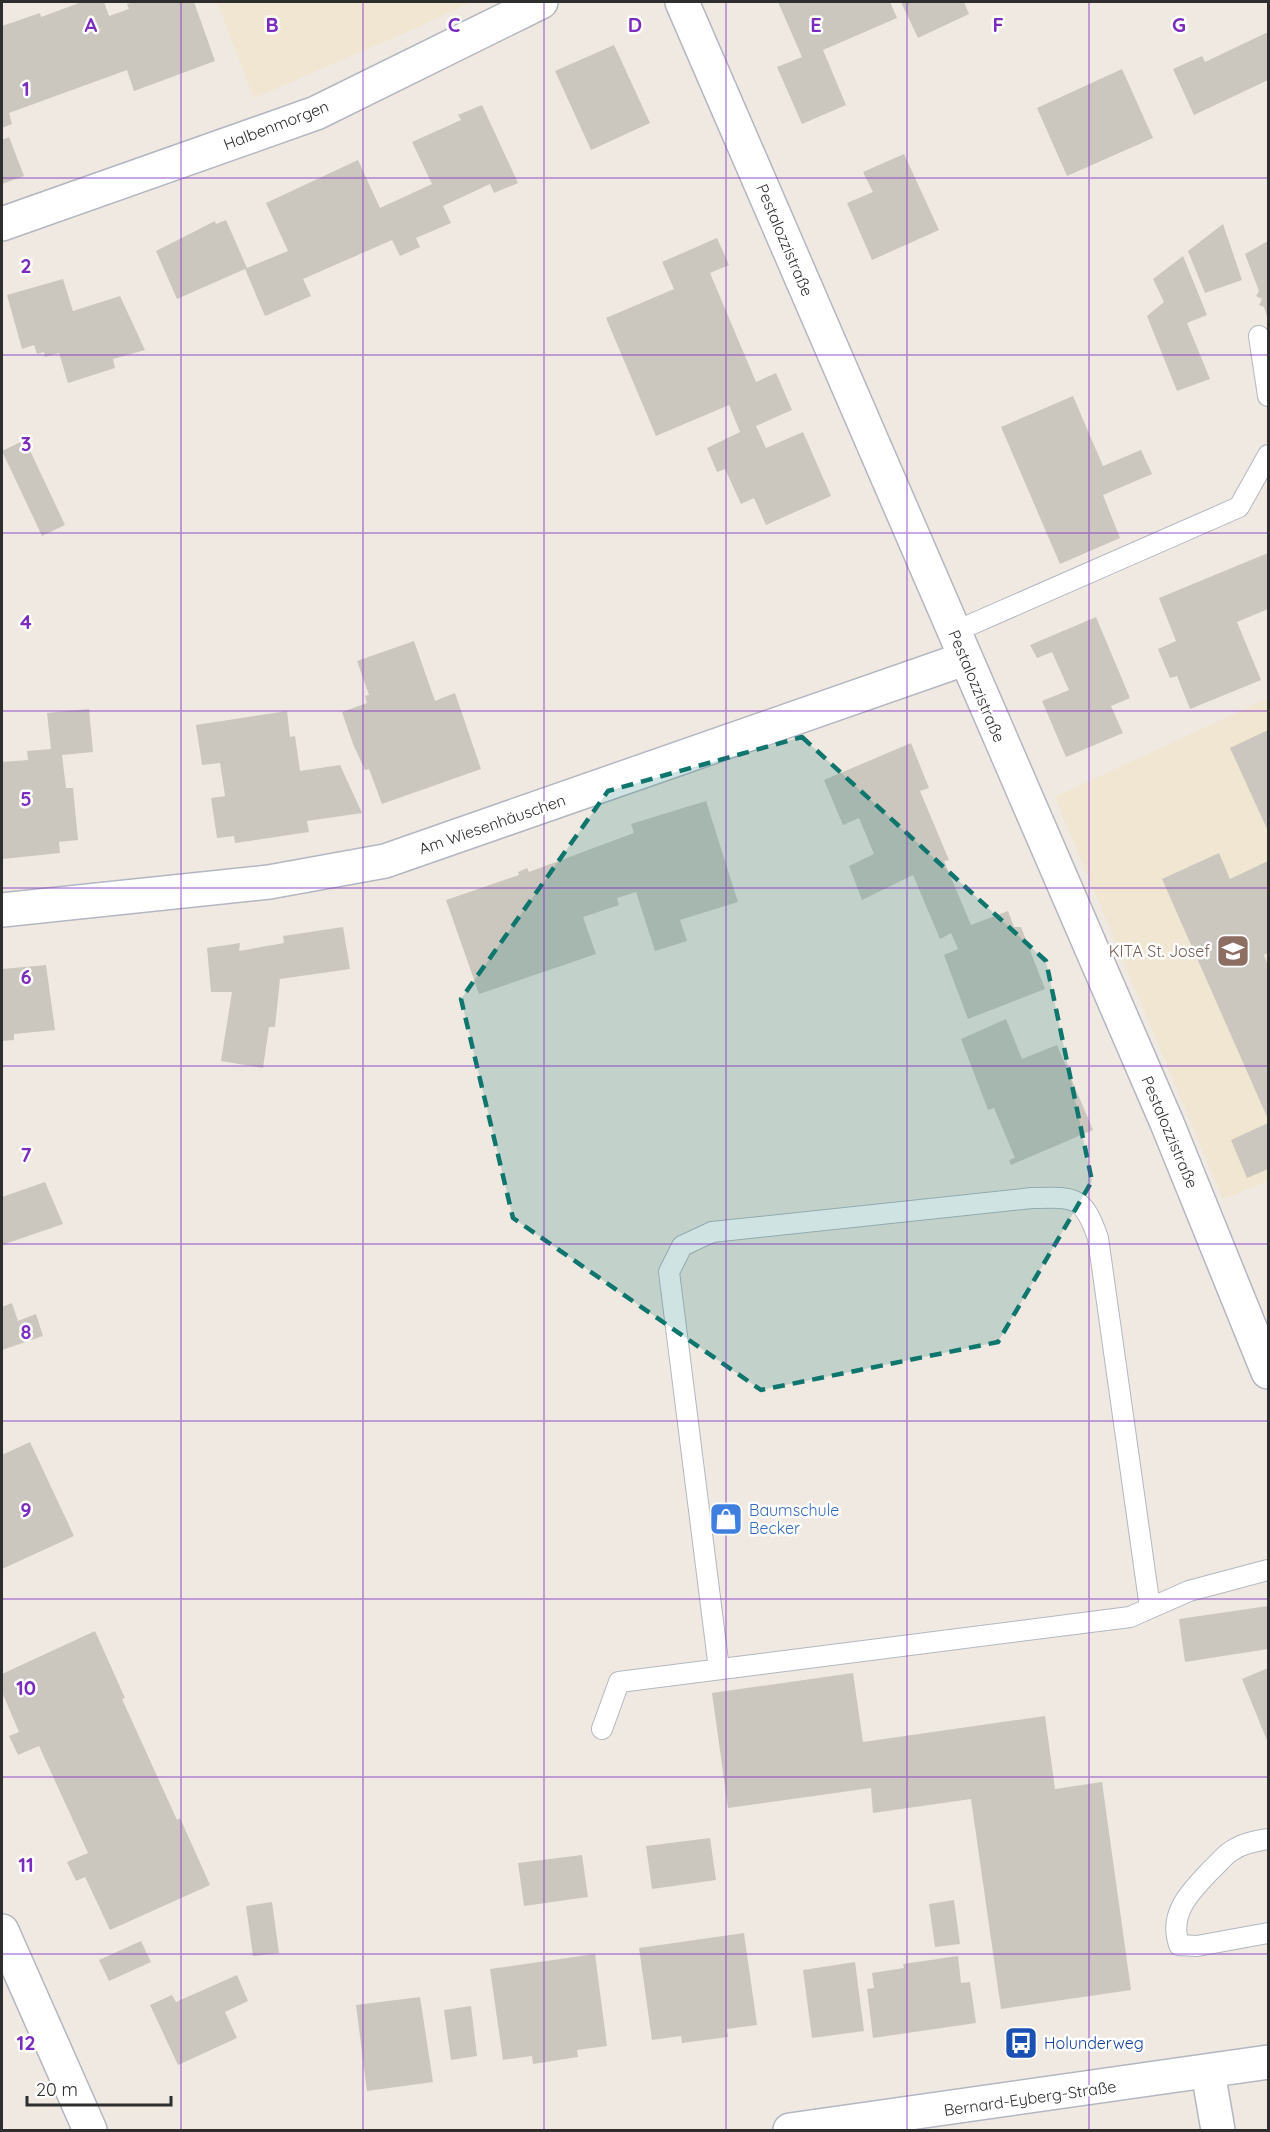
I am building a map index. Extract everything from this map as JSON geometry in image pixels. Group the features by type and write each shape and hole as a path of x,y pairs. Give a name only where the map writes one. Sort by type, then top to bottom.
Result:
{"street":[{"name":"Halbenmorgen","path":"2,224 316,112 541,2"},
{"name":"Pestalozzistraße","path":"682,2 1167,1123 1269,1372"},
{"name":"Am Wiesenhäuschen","path":"2,910 269,882 385,861 959,645"},
{"path":"2,1931 90,2130"},
{"name":"Bernard-Eyberg-Straße","path":"790,2130 1269,2062"},
{"path":"1208,2072 1218,2130"}],"lane":[{"path":"1259,336 1269,396"},
{"path":"959,645 1239,507 1269,454"},
{"path":"719,1669 669,1272 682,1246 712,1232 1032,1198 1067,1198 1089,1211 1098,1238 1150,1608"},
{"path":"602,1729 619,1682 1130,1617 1189,1592 1269,1570"},
{"path":"1269,1839 1242,1846 1224,1858 1187,1895 1176,1919 1175,1934 1179,1946 1197,1946 1269,1932"}],"highlighted area":[{"path":"802,737 1046,961 1092,1181 998,1342 761,1390 513,1218 461,999 608,791"}],"shaded area":[{"path":"217,2 471,2 254,98"},
{"path":"1268,698 1268,1181 1223,1199 1055,797"}],"building":[{"path":"82,2 104,2 109,16 129,9 127,4 134,2 194,2 215,61 134,91 127,70 9,113 12,124 2,128 2,26 40,13 41,17"},
{"path":"778,2 890,2 897,18 823,50 846,105 802,124 777,67 802,57"},
{"path":"901,2 964,2 969,14 918,38"},
{"path":"1268,32 1268,80 1194,115 1173,69 1202,56 1205,62"},
{"path":"614,45 650,123 591,150 555,71"},
{"path":"1122,69 1153,138 1067,176 1037,108"},
{"path":"482,105 518,183 494,193 490,184 443,206 451,223 416,238 420,247 400,256 392,240 303,279 311,296 265,316 245,269 177,299 156,251 215,221 216,224 226,220 247,268 288,251 266,203 358,160 380,208 432,184 412,142 461,120 458,115"},
{"path":"9,137 24,176 2,184 2,140"},
{"path":"904,154 939,230 872,260 847,203 873,192 863,172"},
{"path":"1223,224 1242,280 1205,293 1188,251"},
{"path":"717,238 729,265 710,273 756,382 776,373 792,410 756,426 766,448 803,432 831,496 766,525 754,498 741,504 725,469 717,472 707,448 740,432 729,405 656,436 606,318 674,289 662,262"},
{"path":"1268,241 1268,320 1264,307 1259,305 1262,299 1256,296 1259,291 1245,254"},
{"path":"1183,256 1207,315 1187,323 1210,379 1177,391 1147,316 1164,302 1153,279"},
{"path":"63,279 73,311 120,296 145,350 113,359 115,368 68,383 59,353 45,357 44,352 37,354 34,345 22,349 7,295"},
{"path":"1073,396 1103,466 1141,450 1152,474 1103,495 1120,538 1060,564 1001,427"},
{"path":"25,440 65,525 42,536 2,451"},
{"path":"1268,553 1268,609 1237,622 1261,680 1190,709 1177,676 1170,678 1158,649 1176,641 1159,598"},
{"path":"1096,617 1130,698 1111,706 1123,733 1066,757 1042,701 1069,690 1052,652 1037,658 1030,645"},
{"path":"414,641 435,701 455,693 481,769 382,804 369,769 365,770 353,744 342,712 367,703 365,696 369,695 357,661"},
{"path":"89,709 93,752 62,755 66,788 73,788 78,840 59,842 60,853 2,859 2,762 28,760 27,751 51,749 47,713"},
{"path":"287,711 290,737 295,736 300,771 340,765 362,813 307,821 309,832 235,843 234,836 217,838 211,798 225,796 220,763 202,765 196,725"},
{"path":"1268,730 1268,831 1230,748"},
{"path":"911,743 929,788 920,791 949,860 944,861 971,925 1008,911 1014,927 1021,927 1045,989 968,1019 944,955 958,949 951,933 940,939 913,875 862,900 849,866 874,854 859,818 843,825 824,780"},
{"path":"706,801 738,902 680,920 687,941 655,951 636,892 617,898 619,905 583,917 596,954 479,994 446,900 519,875 518,872 527,868 529,872 634,833 631,824"},
{"path":"1219,853 1230,879 1268,861 1268,953 1264,955 1268,966 1268,1119 1162,879"},
{"path":"343,927 350,969 280,979 275,1027 269,1027 263,1068 221,1061 232,992 211,992 207,948 240,943 239,951 284,943 283,936"},
{"path":"46,965 55,1030 14,1034 14,1040 2,1041 2,969"},
{"path":"1006,1019 1022,1059 1057,1045 1093,1130 1011,1165 1009,1160 1015,1158 994,1108 988,1110 961,1039"},
{"path":"1268,1123 1268,1169 1247,1178 1231,1140"},
{"path":"45,1182 63,1224 2,1245 2,1197"},
{"path":"12,1303 18,1321 36,1314 43,1336 2,1350 2,1307"},
{"path":"30,1442 74,1536 2,1569 2,1455"},
{"path":"1268,1606 1268,1649 1185,1662 1179,1619"},
{"path":"95,1631 125,1698 122,1699 177,1820 180,1818 210,1885 110,1930 85,1877 76,1881 67,1862 88,1853 39,1746 18,1755 9,1736 19,1732 2,1692 2,1674"},
{"path":"1268,1668 1268,1743 1242,1679"},
{"path":"853,1673 863,1742 1045,1716 1055,1789 1102,1782 1131,1990 1001,2009 971,1799 873,1813 871,1788 728,1808 712,1693"},
{"path":"710,1838 716,1880 652,1889 646,1846"},
{"path":"582,1855 588,1897 524,1906 518,1863"},
{"path":"954,1900 960,1944 935,1947 929,1904"},
{"path":"272,1902 279,1953 253,1956 246,1906"},
{"path":"744,1933 757,2025 727,2029 728,2037 682,2043 681,2036 652,2040 639,1948"},
{"path":"141,1941 151,1962 109,1981 99,1960"},
{"path":"595,1954 607,2046 577,2050 578,2057 533,2064 532,2056 503,2060 490,1969"},
{"path":"958,1956 961,1983 970,1982 976,2023 873,2038 867,1989 874,1988 872,1973 904,1968 903,1964"},
{"path":"855,1962 864,2031 812,2038 803,1970"},
{"path":"237,1975 248,2001 225,2012 237,2038 178,2065 150,2005 172,1995 176,2002"},
{"path":"420,1997 433,2082 367,2091 356,2005"},
{"path":"471,2006 477,2056 451,2060 444,2010"}],"place":[{"name":"KITA St. Josef","path":"1233,951"},
{"name":"Baumschule Becker","path":"726,1519"},
{"name":"Holunderweg","path":"1021,2043"}]}
